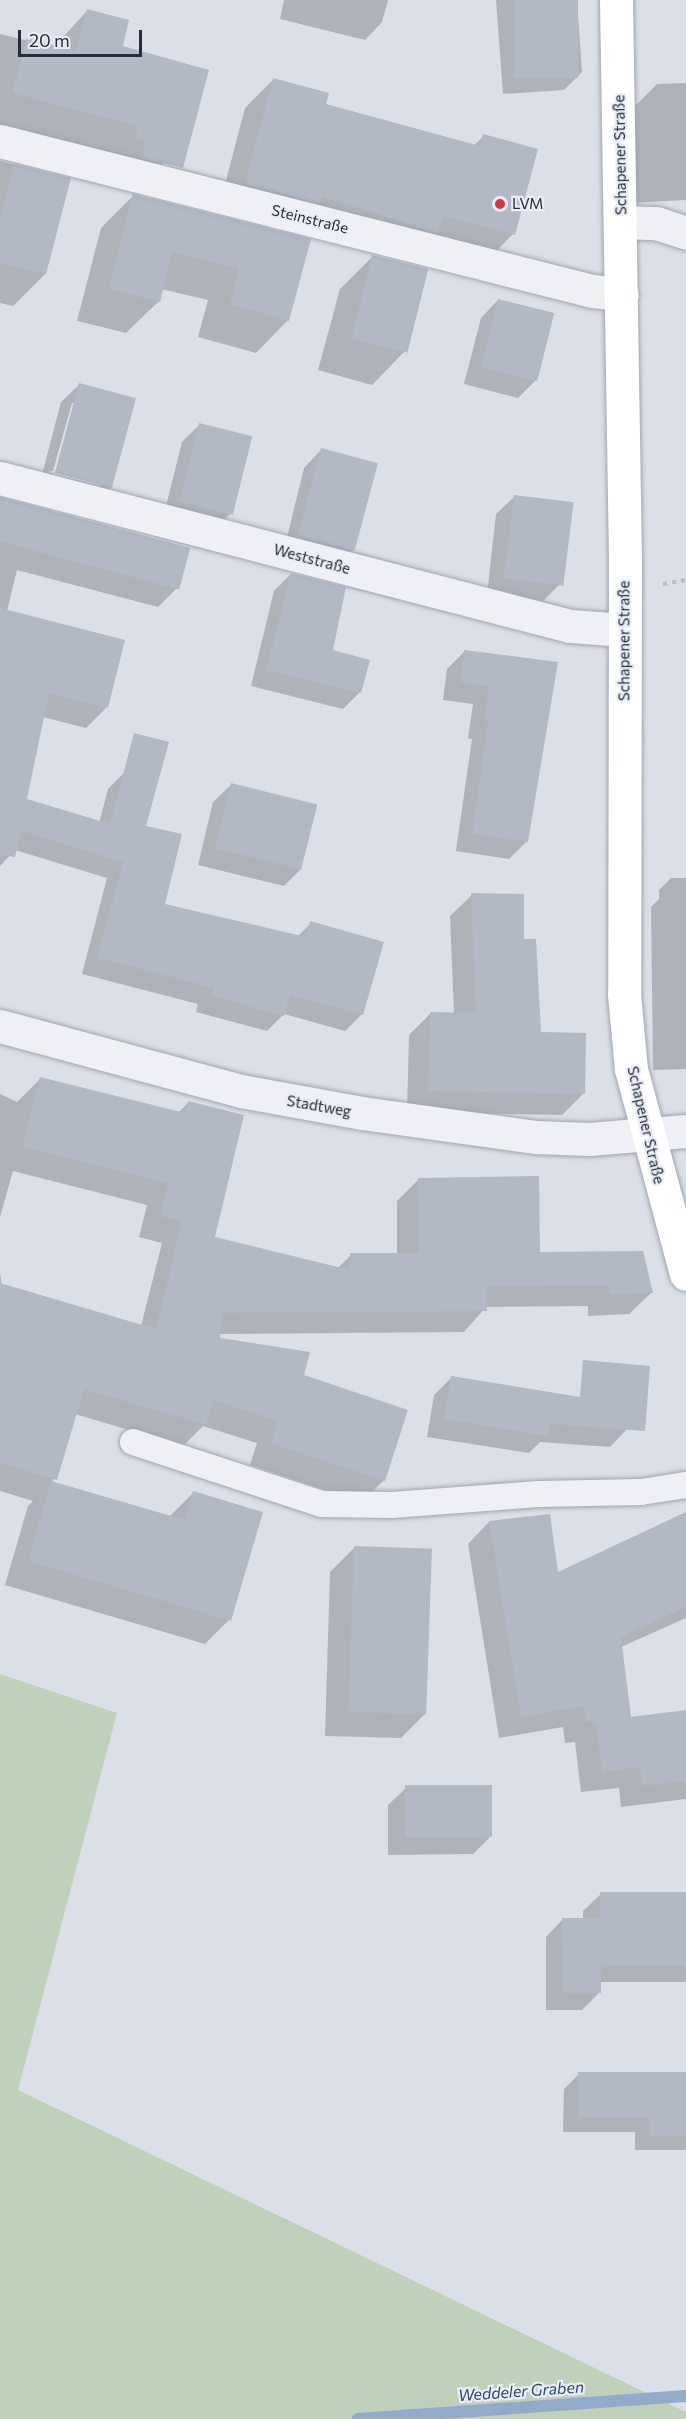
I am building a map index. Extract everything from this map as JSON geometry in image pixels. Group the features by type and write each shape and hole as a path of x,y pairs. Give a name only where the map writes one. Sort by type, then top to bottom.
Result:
{"street":[{"name":"Schapener Straße","path":"616,0 621,222 625,630 624,994 631,1069 646,1134 686,1274"},
{"name":"Steinstraße","path":"0,141 581,288 622,294"},
{"path":"621,222 656,223 686,233"},
{"name":"Weststraße","path":"0,478 570,626 625,630"},
{"name":"Stadtweg","path":"0,1026 301,1104 536,1137 589,1139 686,1131"}],"lane":[{"path":"133,1442 322,1504 392,1505 538,1494 642,1492 686,1485"}],"green space":[{"path":"0,1674 117,1713 18,2090 686,2412 686,2419 0,2419"}],"building":[{"path":"514,0 578,0 578,78 514,78"},
{"path":"87,9 129,20 123,46 209,70 183,168 142,158 146,141 135,138 138,126 12,93 27,38 76,51"},
{"path":"273,78 329,93 326,104 480,146 483,134 538,149 515,235 443,216 438,233 323,197 321,203 245,184"},
{"path":"14,164 71,178 46,274 0,263 0,221"},
{"path":"133,194 311,239 289,321 230,304 239,268 172,252 160,302 109,289"},
{"path":"372,255 428,269 407,352 351,338"},
{"path":"498,299 554,313 537,381 481,367"},
{"path":"79,383 136,398 112,488 55,473"},
{"path":"199,423 252,436 233,515 179,502"},
{"path":"321,448 378,463 355,550 298,535"},
{"path":"514,495 574,502 563,586 504,578"},
{"path":"0,497 190,548 179,590 0,542"},
{"path":"291,573 346,587 333,650 370,660 361,693 266,670"},
{"path":"0,608 125,640 108,708 49,693 27,799 110,824 134,733 169,742 146,826 182,834 165,904 306,937 310,921 384,942 363,1015 290,995 284,1016 212,996 214,988 97,958 123,862 21,831 15,857 0,855"},
{"path":"464,650 558,662 528,842 472,834 488,722 484,721 489,686 460,682"},
{"path":"231,783 317,805 301,870 215,848"},
{"path":"471,893 524,894 524,939 536,939 541,1032 586,1033 585,1094 428,1091 430,1012 476,1013"},
{"path":"40,1077 185,1113 188,1101 244,1115 215,1237 350,1270 350,1253 419,1253 418,1178 539,1176 540,1252 643,1251 653,1293 610,1294 609,1285 487,1286 487,1311 222,1313 220,1338 310,1352 304,1375 408,1410 385,1481 270,1443 278,1421 213,1400 206,1425 84,1389 57,1480 0,1463 0,1283 156,1329 182,1221 160,1216 168,1183 22,1147"},
{"path":"583,1360 650,1366 645,1431 550,1424 548,1436 444,1419 451,1376 580,1397"},
{"path":"51,1481 185,1520 193,1491 263,1512 231,1621 28,1561"},
{"path":"686,1512 686,1607 621,1637 631,1717 686,1710 686,1781 642,1786 640,1767 602,1772 596,1721 586,1722 584,1706 521,1717 489,1521 550,1514 558,1572"},
{"path":"354,1546 432,1549 426,1715 348,1712"},
{"path":"405,1785 492,1785 492,1837 405,1837"},
{"path":"600,1892 686,1892 686,1965 601,1965 601,1993 563,1993 562,1918 600,1918"},
{"path":"578,2072 686,2072 686,2136 649,2136 649,2117 578,2117"}],"waterway":[{"name":"Weddeler Graben","path":"358,2419 686,2396"}],"place":[{"name":"LVM","path":"500,204"}]}
